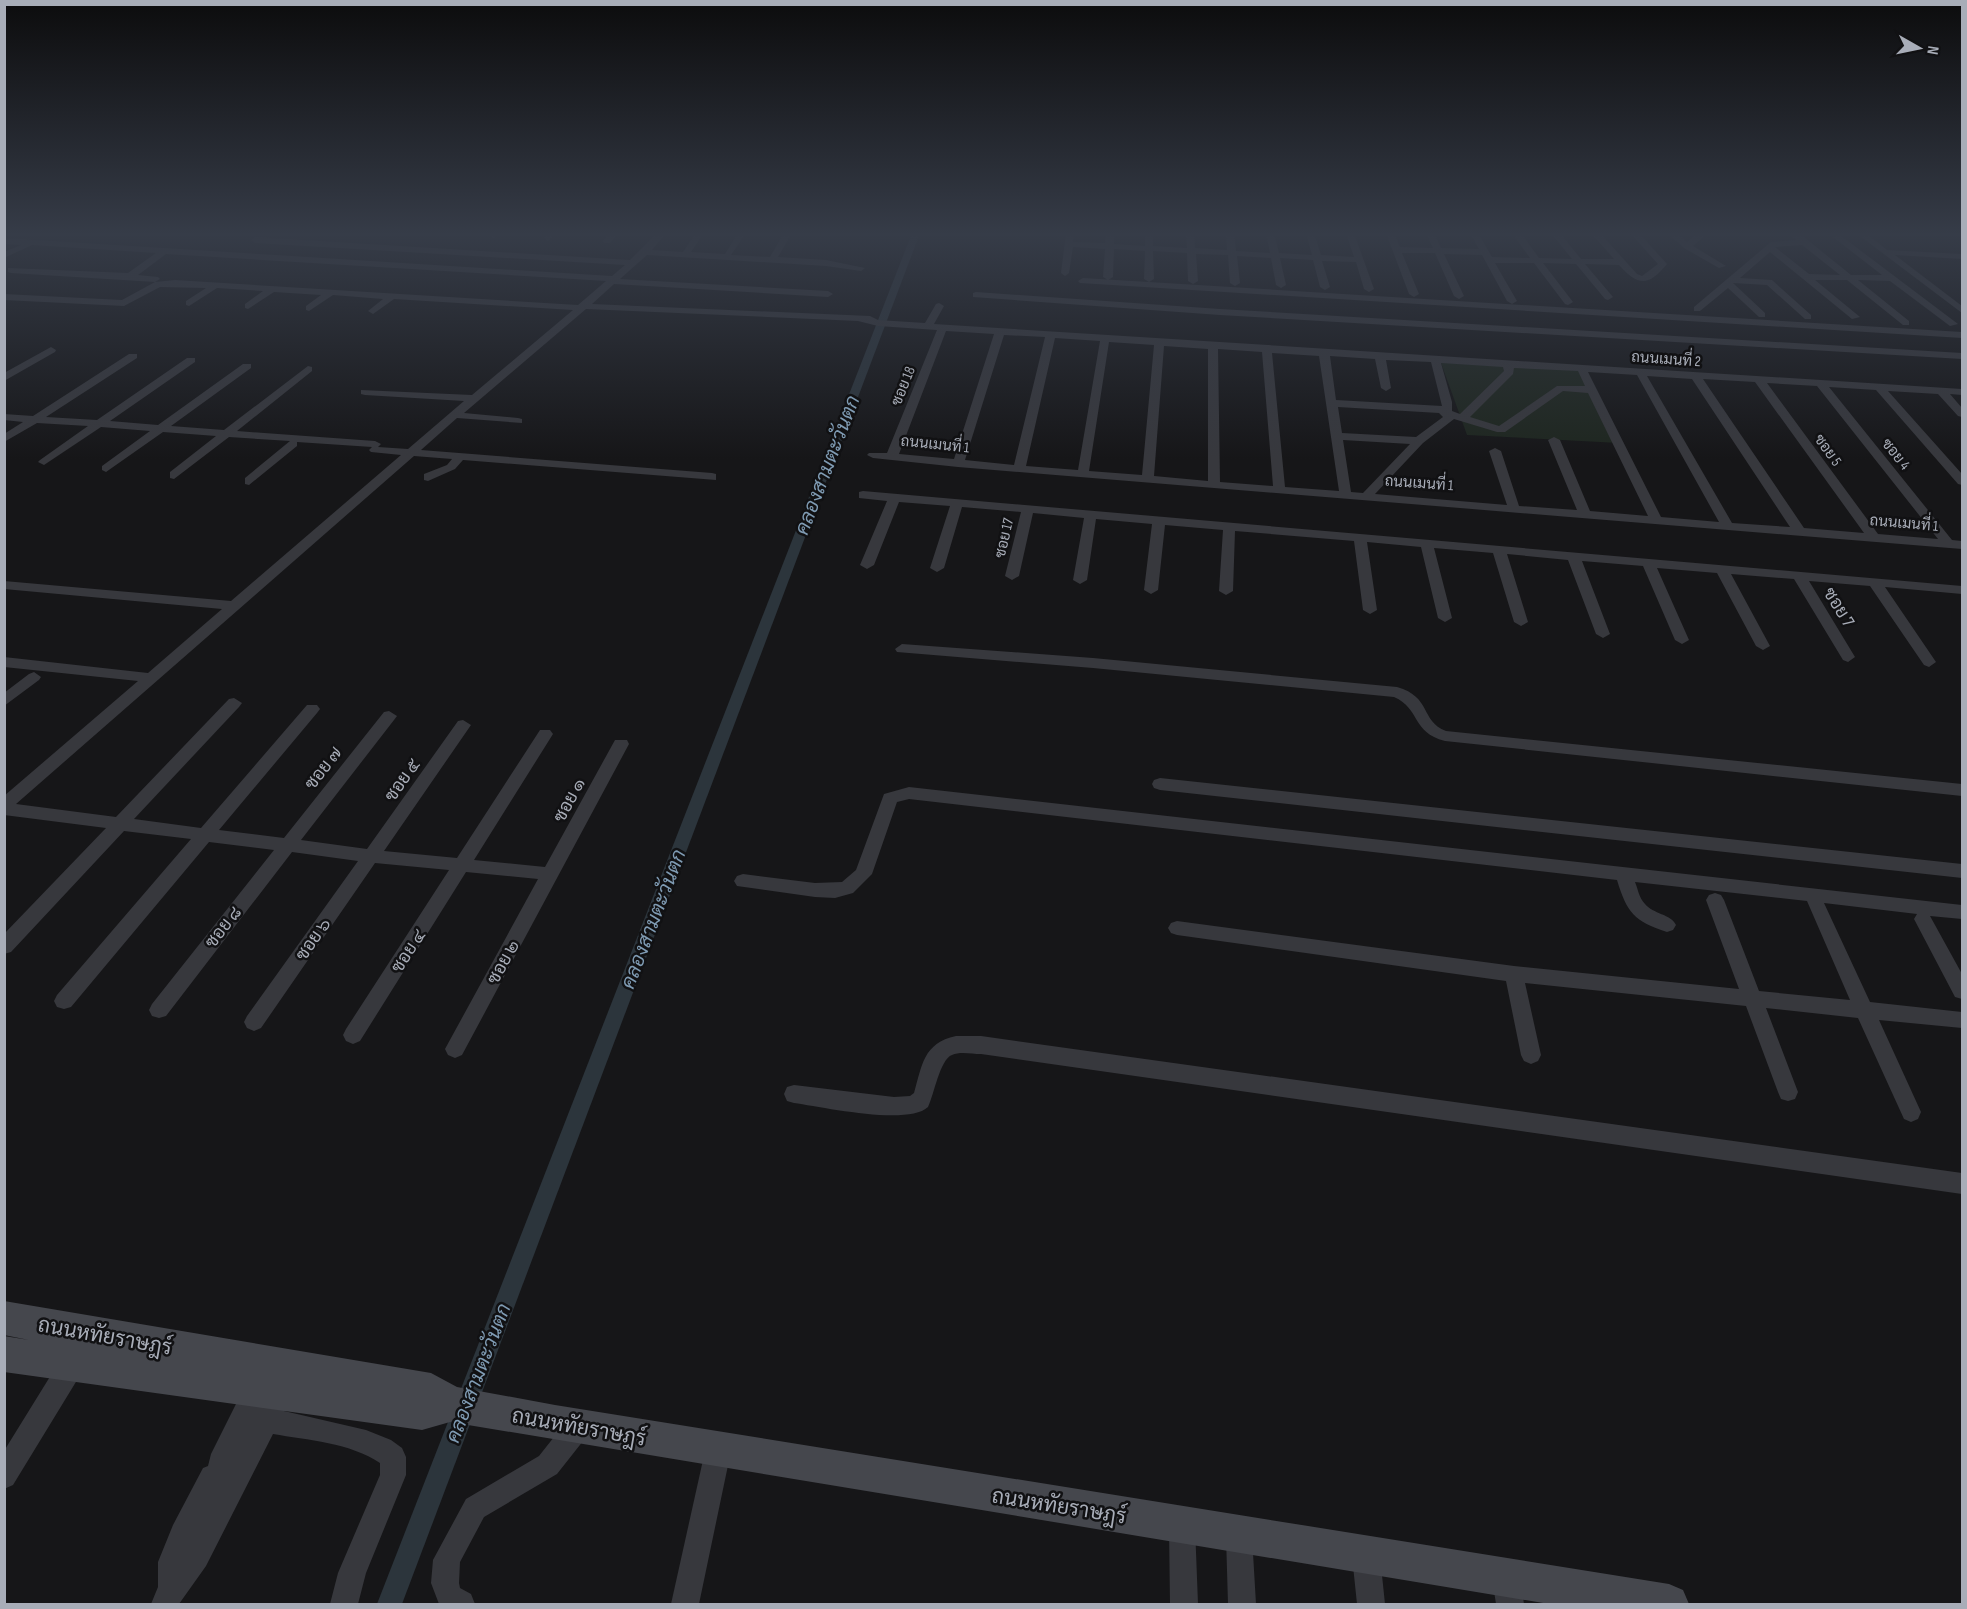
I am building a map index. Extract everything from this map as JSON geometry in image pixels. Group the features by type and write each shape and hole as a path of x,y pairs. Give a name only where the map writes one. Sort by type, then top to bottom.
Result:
{"main road":[{"name":"ถนนหทัยราษฎร์","path":"4,1318 362,1392 422,1412 450,1404 718,1451 1366,1556 1508,1591 1669,1605"},
{"name":"ถนนหทัยราษฎร์","path":"4,1354 73,1363 262,1404 362,1392"}],"street":[{"path":"372,311 376,308"},
{"name":"ถนนเมนที่ 2","path":"534,308 860,319 1000,332 1267,350 1962,392"},
{"name":"ซอย 18","path":"892,456 938,308"},
{"path":"1179,308 1962,356"},
{"path":"1285,308 1286,315"},
{"path":"1555,308 1962,335"},
{"path":"1755,308 1762,315"},
{"path":"1798,308 1808,317"},
{"path":"1844,308 1855,317"},
{"path":"1887,308 1906,323"},
{"path":"1932,308 1953,324"},
{"path":"4,807 474,398 580,309"},
{"path":"958,464 1000,332"},
{"path":"1019,469 1051,335"},
{"path":"1083,474 1105,339"},
{"path":"1148,479 1159,342"},
{"path":"1213,346 1214,484"},
{"path":"4,378 51,350"},
{"path":"1267,350 1279,489"},
{"path":"1324,352 1345,494"},
{"path":"4,439 133,356"},
{"path":"1380,357 1386,388"},
{"path":"44,462 191,360"},
{"path":"1435,360 1448,409 1446,412"},
{"path":"1462,418 1509,372 1508,364"},
{"path":"106,468 247,366"},
{"path":"1581,368 1656,519"},
{"path":"174,475 308,369"},
{"path":"1640,372 1727,525"},
{"path":"1696,376 1799,531"},
{"name":"ซอย 5","path":"1759,380 1873,537"},
{"name":"ซอย 4","path":"1820,383 1948,543"},
{"path":"1878,386 1962,481"},
{"path":"1330,403 1446,412 1501,430 1561,388 1592,390"},
{"path":"1940,390 1962,414"},
{"path":"365,392 474,398"},
{"path":"1367,496 1419,441 1450,417 1446,412"},
{"path":"455,415 518,421"},
{"path":"4,417 712,477"},
{"path":"224,435 292,444 375,447"},
{"path":"1336,436 1419,441"},
{"path":"1554,440 1586,514"},
{"path":"249,481 292,444"},
{"path":"1495,451 1514,508"},
{"path":"428,477 451,467 461,455"},
{"name":"ถนนเมนที่ 1","path":"873,455 958,464 1962,545"},
{"path":"863,495 1799,576 1960,593"},
{"path":"867,565 894,498"},
{"path":"937,567 957,503"},
{"name":"ซอย 17","path":"1012,576 1028,509"},
{"path":"1080,580 1091,514"},
{"path":"1151,590 1159,520"},
{"path":"1226,591 1229,526"},
{"path":"1360,537 1370,610"},
{"path":"1427,544 1445,618"},
{"path":"1499,551 1521,622"},
{"path":"1574,558 1603,634"},
{"path":"1648,563 1682,640"},
{"path":"1722,570 1763,646"},
{"name":"ซอย 7","path":"1799,576 1848,657"},
{"path":"1875,583 1929,662"},
{"path":"4,585 236,606"},
{"path":"902,648 1093,663 1397,692 1412,699 1424,726 1436,734 1445,736 1962,790"},
{"path":"4,662 153,678"},
{"path":"4,701 34,677"},
{"path":"4,947 234,703"},
{"path":"64,1001 312,709"},
{"name":"ซอย ๗","path":"288,845 389,716"},
{"name":"ซอย ๕","path":"372,856 463,725"},
{"name":"ซอย ๔","path":"354,1035 545,734"},
{"name":"ซอย ๑","path":"551,874 621,744"},
{"path":"1160,784 1962,871"},
{"path":"743,881 815,890 835,891 847,888 863,874 890,798 909,793 1962,912"},
{"path":"4,807 372,856 551,874"},
{"name":"ซอย ๘","path":"159,1010 288,845"},
{"name":"ซอย ๖","path":"254,1022 372,856"},
{"name":"ซอย ๒","path":"455,1049 551,874"},
{"path":"1624,874 1638,912 1646,918 1667,925"},
{"path":"1715,900 1788,1092"},
{"path":"1815,903 1911,1112"},
{"path":"1923,919 1962,991"},
{"path":"1178,928 1514,974 1962,1020"},
{"path":"1514,974 1530,1055"},
{"path":"794,1094 894,1107 911,1106 919,1103 924,1095 937,1053 944,1046 981,1045 1962,1184"},
{"path":"4,1476 73,1363"},
{"path":"168,1596 196,1556 228,1471 262,1404 385,1449 393,1457 393,1475 352,1573 343,1600 344,1605"},
{"path":"451,1602 445,1582 447,1560 475,1508 498,1492 543,1469 578,1427"},
{"path":"686,1605 718,1451"},
{"path":"1182,1526 1184,1605"},
{"path":"1239,1536 1242,1605"},
{"path":"1366,1556 1371,1605"}],"shaded area":[{"path":"1440,360 1579,368 1619,443 1467,435"}],"waterway":[{"name":"คลองสามตะวันตก","path":"389,1604 887,308"}]}
